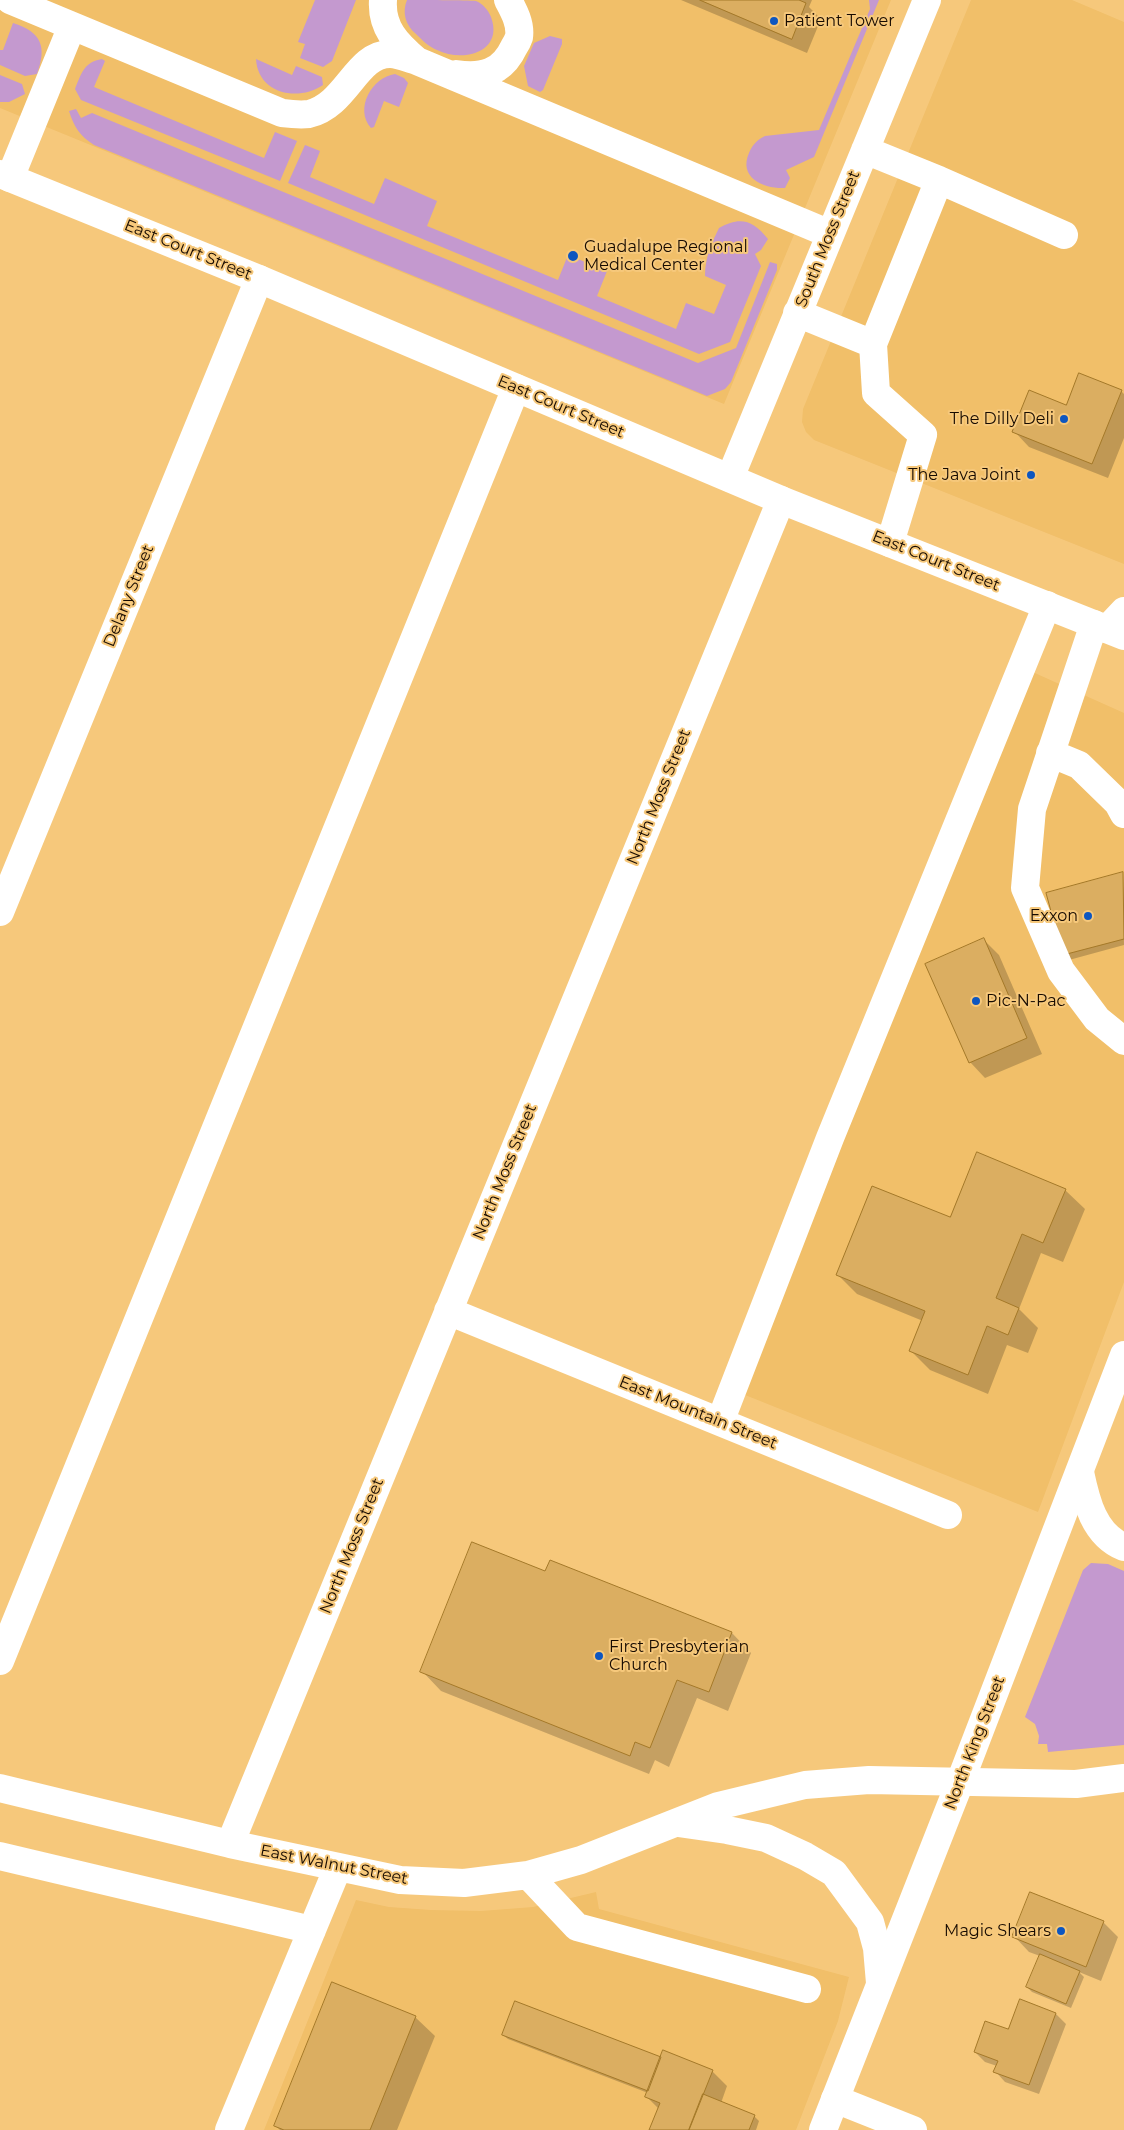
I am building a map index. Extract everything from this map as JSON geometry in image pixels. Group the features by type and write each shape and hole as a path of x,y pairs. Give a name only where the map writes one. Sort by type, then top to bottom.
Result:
{"street":[{"path":"10,0 40,6 72,26 282,114 307,114 322,109 340,96 370,59 390,54 417,60 830,234"},
{"path":"383,0 384,22 397,44 417,60"},
{"path":"450,73 474,77 495,70 509,58 519,38 518,23 508,0"},
{"name":"South Moss Street","path":"730,478 927,0"},
{"path":"5,176 72,26"},
{"path":"864,150 939,180 1064,235"},
{"name":"East Court Street","path":"5,176 259,279 781,500 1046,605 1116,628"},
{"path":"890,543 923,436 876,394 873,344 939,180"},
{"name":"Delany Street","path":"0,912 259,279"},
{"path":"798,313 873,344"},
{"path":"0,1661 516,388"},
{"name":"North Moss Street","path":"230,1844 781,500"},
{"path":"720,1422 830,1138 1046,605"},
{"path":"1116,628 1050,754 1032,809 1025,888 1061,971 1097,1019 1124,1041"},
{"path":"1050,754 1079,765 1118,804 1124,814"},
{"name":"East Mountain Street","path":"448,1311 948,1516"},
{"name":"North King Street","path":"823,2130 960,1782 1124,1355"},
{"path":"1080,1472 1087,1502 1095,1522 1106,1535 1124,1547"},
{"path":"960,1782 1066,1784 1124,1778"},
{"name":"East Walnut Street","path":"0,1788 230,1844 400,1880 464,1883 528,1875 581,1860 718,1806 805,1785 869,1780 960,1782"},
{"path":"677,1822 766,1838 805,1856 834,1873 870,1922 876,1948 880,1984"},
{"path":"0,1856 312,1930"},
{"path":"229,2130 338,1867"},
{"path":"528,1875 577,1927 807,1989"},
{"path":"835,2099 913,2130"}],"shaded area":[{"name":"Guadalupe Regional Medical Center","path":"0,0 891,0 724,404 0,108"},
{"path":"315,0 356,0 332,61 323,67 300,58 305,44 298,42"},
{"path":"407,0 476,1 489,12 493,29 492,39 479,52 469,54 447,54 434,49 409,27 405,14"},
{"path":"869,0 879,0 814,157 786,170 790,178 785,188 761,184 750,175 747,169 749,153 757,141 765,136 819,130 870,9"},
{"path":"971,0 1072,0 1124,22 1124,564 814,440 806,432 802,422 803,409"},
{"path":"13,23 30,31 40,42 42,56 37,74 25,76 0,65 0,50 3,50"},
{"path":"550,36 562,39 562,44 543,90 540,92 528,86 524,66 534,43"},
{"path":"102,59 105,61 94,87 264,158 275,132 297,141 280,181 81,100 75,89 81,74 91,63"},
{"path":"256,59 292,75 296,66 322,77 323,85 302,93 281,92 271,87 264,80 258,71"},
{"path":"395,74 404,78 408,83 399,107 384,101 374,127 371,128 364,112 368,95 379,81"},
{"path":"0,75 22,84 25,94 9,102 0,102"},
{"path":"76,109 81,118 92,113 698,363 736,348 770,262 777,264 777,270 731,382 725,389 707,396 94,145 81,135 73,122 69,111"},
{"path":"305,145 320,151 310,177 374,204 385,178 437,201 427,226 558,280 568,255 607,271 597,296 676,329 686,303 714,314 726,285 705,276 705,269 709,251 719,228 733,222 746,222 757,228 768,239 761,250 755,254 761,266 730,342 699,354 288,183"},
{"path":"1017,665 1124,713 1124,1282 1038,1512 725,1387"},
{"path":"1091,1563 1108,1564 1124,1571 1124,1745 1048,1752 1047,1744 1038,1744 1039,1736 1035,1724 1025,1717 1083,1570"},
{"path":"596,1892 599,1909 849,1977 838,2021 796,2130 264,2130 356,1900 389,1907 481,1911 533,1907"}],"building":[{"name":"Patient Tower","path":"700,0 799,0 806,3 792,39"},
{"name":"The Dilly Deli","path":"1079,373 1122,390 1092,464 1012,432 1029,390 1066,405"},
{"name":"Exxon","path":"1123,872 1124,939 1063,955 1046,893"},
{"name":"Pic-N-Pac","path":"984,938 1027,1038 969,1063 925,964"},
{"path":"977,1152 1066,1189 1043,1243 1022,1234 996,1298 1019,1308 1008,1335 987,1326 968,1375 909,1351 925,1311 836,1275 872,1186 950,1217"},
{"path":"472,1542 545,1571 550,1560 732,1632 709,1692 677,1680 650,1748 635,1742 630,1756 420,1672"},
{"path":"1030,1892 1104,1921 1086,1967 1012,1937"},
{"path":"1040,1954 1080,1971 1066,2004 1026,1987"},
{"path":"332,1982 416,2016 370,2130 284,2130 274,2126"},
{"path":"1020,1999 1056,2013 1029,2085 993,2072 998,2061 974,2052 985,2021 1008,2029"},
{"path":"515,2001 661,2057 648,2091 502,2035"},
{"path":"663,2050 713,2070 689,2130 649,2130 660,2103 645,2097"},
{"path":"703,2094 755,2115 749,2130 689,2130"}],"place":[{"name":"Patient Tower","path":"774,21"},
{"name":"Guadalupe Regional Medical Center","path":"573,256"},
{"name":"The Dilly Deli","path":"1064,419"},
{"name":"The Java Joint","path":"1031,475"},
{"name":"Exxon","path":"1088,916"},
{"name":"Pic-N-Pac","path":"976,1001"},
{"name":"First Presbyterian Church","path":"599,1656"},
{"name":"Magic Shears","path":"1061,1931"}]}
